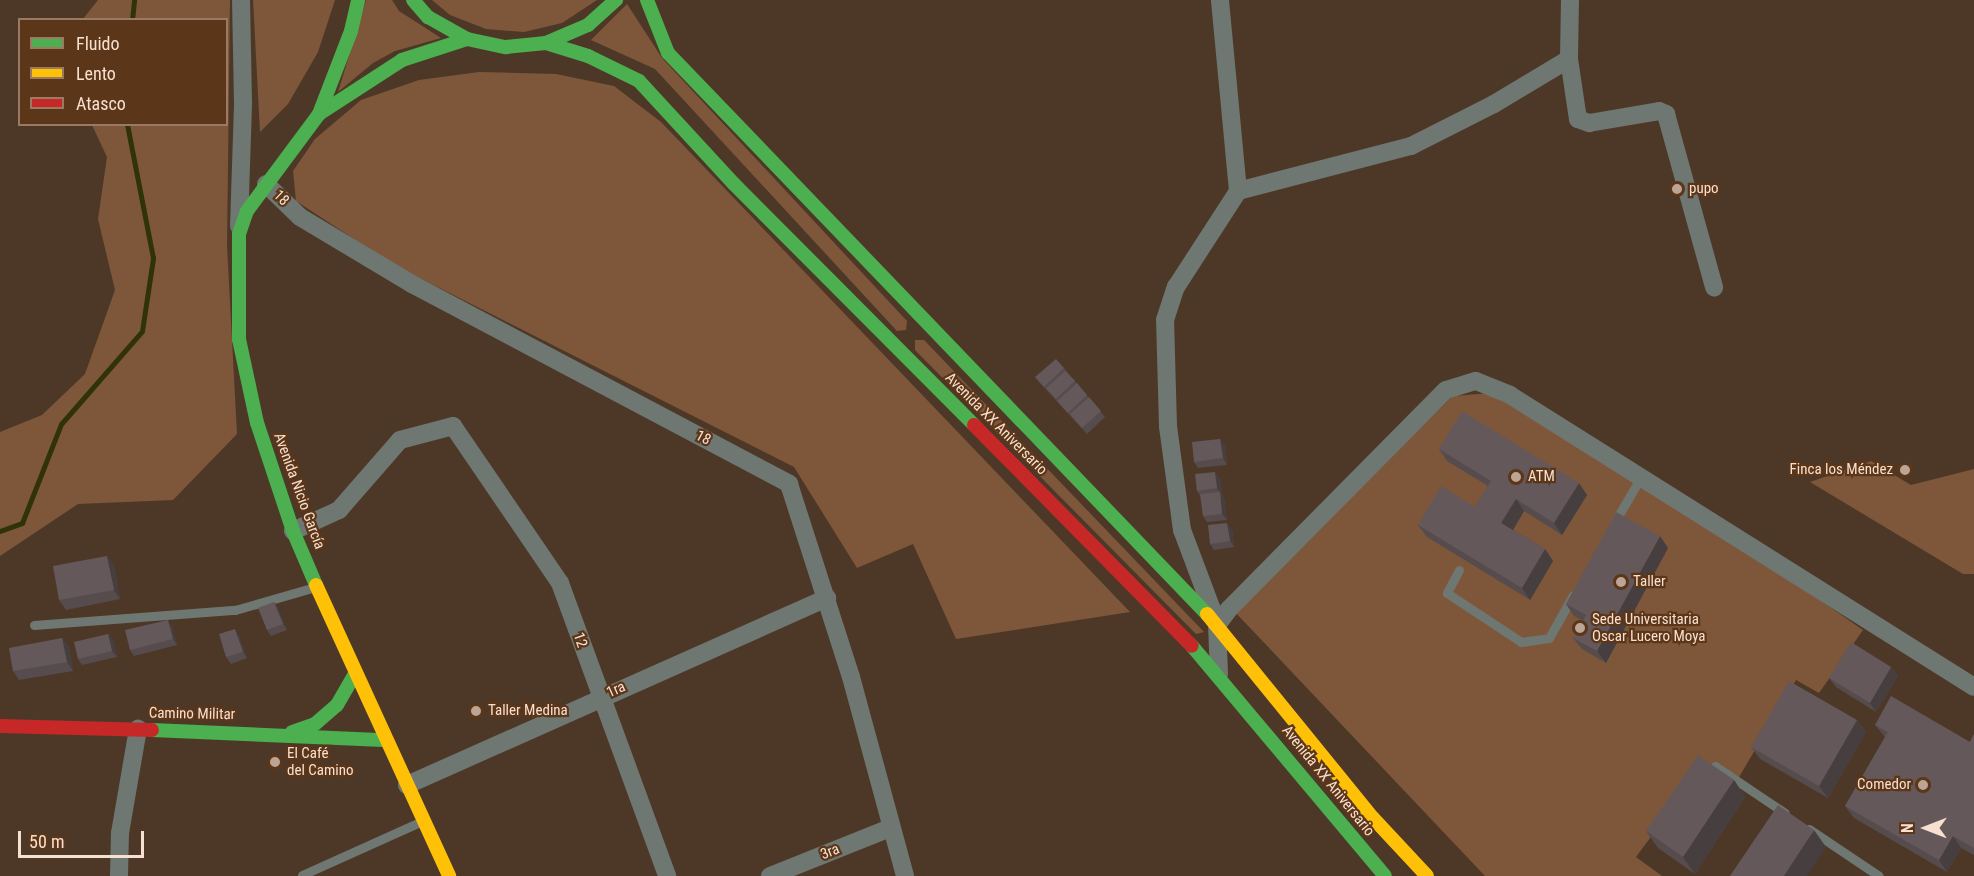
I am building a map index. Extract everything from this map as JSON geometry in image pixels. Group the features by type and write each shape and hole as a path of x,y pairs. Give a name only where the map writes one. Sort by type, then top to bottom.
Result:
{"main road":[{"path":"319,114 351,31 358,0"},
{"path":"413,0 428,17 466,39 506,47 546,43 588,26 616,0"},
{"name":"Avenida XX Aniversario","path":"647,0 668,53 1217,625 1373,818 1427,876"},
{"path":"319,114 402,60 466,39"},
{"name":"Avenida XX Aniversario","path":"546,43 588,56 639,81 734,184 1219,674 1381,875"},
{"name":"Avenida Nicio García","path":"319,114 247,211 239,234 239,339 257,423 293,531 384,740 449,876"},
{"path":"288,734 315,724 337,705 355,674"},
{"name":"Camino Militar","path":"0,726 288,734 384,740"}],"street":[{"path":"239,234 243,103 241,0"},
{"path":"1219,674 1217,625 1182,530 1168,426 1165,320 1176,287 1238,191 1220,0"},
{"path":"1570,0 1569,59 1581,122 1659,111 1665,114 1714,287"},
{"path":"1238,191 1411,146 1494,104 1569,59"},
{"name":"18","path":"266,184 300,217 412,284 789,484 827,598 905,876"},
{"path":"1217,625 1286,549 1446,390 1476,381 1510,395 1974,687"},
{"name":"12","path":"293,531 339,510 400,440 453,426 560,583 667,876"},
{"name":"1ra","path":"407,785 600,697 827,598"},
{"path":"119,876 120,833 138,729"},
{"name":"3ra","path":"770,876 890,828"}],"lane":[{"path":"1606,537 1641,477"},
{"path":"1459,570 1446,593 1521,642 1549,638 1578,588"},
{"path":"34,625 235,610 317,586"},
{"path":"1715,766 1792,818"},
{"path":"302,875 422,821"},
{"path":"1802,824 1879,876"}],"shaded area":[{"path":"98,0 230,0 227,246 237,434 173,500 78,504 0,556 0,432 42,415 85,374 115,290 98,219 107,157 92,126 228,126 228,18 84,18"},
{"path":"253,0 335,0 318,52 288,104 260,132"},
{"path":"366,0 392,0 399,11 441,38 395,51 373,63 338,92"},
{"path":"432,0 597,0 562,23 524,32 486,29 450,15"},
{"path":"627,4 662,58 907,321 906,330 897,331 655,69 591,40"},
{"path":"479,72 556,74 614,86 661,122 1130,612 956,639 913,544 857,568 794,467 394,265 296,201 293,171 315,139 361,100 419,80"},
{"path":"915,340 924,340 1204,632 1196,634 915,350"},
{"name":"Sede Universitaria Oscar Lucero Moya","path":"1493,393 1768,564 1863,630 1819,693 1796,680 1735,784 1705,764 1636,857 1662,876 1485,876 1234,611 1453,396"},
{"path":"1871,461 1911,485 1974,469 1974,574 1963,574 1810,482"}],"building":[{"path":"1056,359 1064,368 1044,387 1035,377"},
{"path":"1065,371 1075,381 1056,399 1046,388"},
{"path":"1077,383 1087,395 1068,413 1057,401"},
{"path":"1089,397 1101,411 1082,428 1070,414"},
{"path":"1462,411 1579,483 1554,523 1516,499 1501,523 1545,549 1522,588 1418,525 1441,486 1475,507 1491,481 1439,449"},
{"path":"1220,439 1223,458 1194,462 1192,442"},
{"path":"1215,472 1217,488 1197,491 1195,474"},
{"path":"1220,492 1222,514 1203,516 1200,494"},
{"name":"Taller","path":"1616,512 1660,536 1597,651 1573,638 1586,615 1566,604"},
{"path":"1227,523 1230,541 1210,544 1208,525"},
{"path":"107,556 114,590 59,600 53,566"},
{"path":"274,602 283,624 267,630 258,608"},
{"path":"168,620 173,639 130,650 125,630"},
{"path":"235,629 243,652 226,657 219,634"},
{"path":"108,634 112,651 78,659 74,642"},
{"path":"62,638 67,662 13,671 9,648"},
{"path":"1851,642 1891,667 1870,703 1829,678"},
{"path":"1789,681 1857,720 1819,786 1751,747"},
{"name":"Comedor","path":"1891,696 1970,742 1974,734 1974,848 1953,836 1939,860 1845,806 1888,732 1875,725"},
{"path":"1698,755 1734,780 1683,857 1646,831"},
{"path":"1778,805 1814,830 1784,876 1730,876"}],"waterway":[{"path":"132,18 134,0"},
{"path":"0,531 22,523 61,424 142,331 153,258 127,126"}],"traffic: fast":[{"path":"316,585 293,531 257,423 239,339 239,234 247,211 319,114 351,31 358,0"},
{"path":"413,0 428,17 467,39 506,47 546,43 588,25 616,0"},
{"path":"647,0 668,53 1207,614"},
{"path":"319,114 402,60 467,39"},
{"path":"546,43 588,56 639,81 734,184 974,425"},
{"path":"1192,646 1385,876"},
{"path":"292,732 315,724 337,705 355,674"},
{"path":"152,730 384,740"}],"traffic: slow":[{"path":"316,585 449,876"},
{"path":"1207,614 1373,818 1427,876"}],"traffic: jam":[{"path":"974,425 1192,646"},
{"path":"0,726 152,730"}],"place":[{"name":"pupo","path":"1677,189"},
{"name":"Finca los Méndez","path":"1905,470"},
{"name":"ATM","path":"1516,477"},
{"name":"Taller","path":"1621,582"},
{"name":"Sede Universitaria Oscar Lucero Moya","path":"1580,628"},
{"name":"Taller Medina","path":"476,711"},
{"name":"El Café del Camino","path":"275,762"},
{"name":"Comedor","path":"1923,785"}]}
